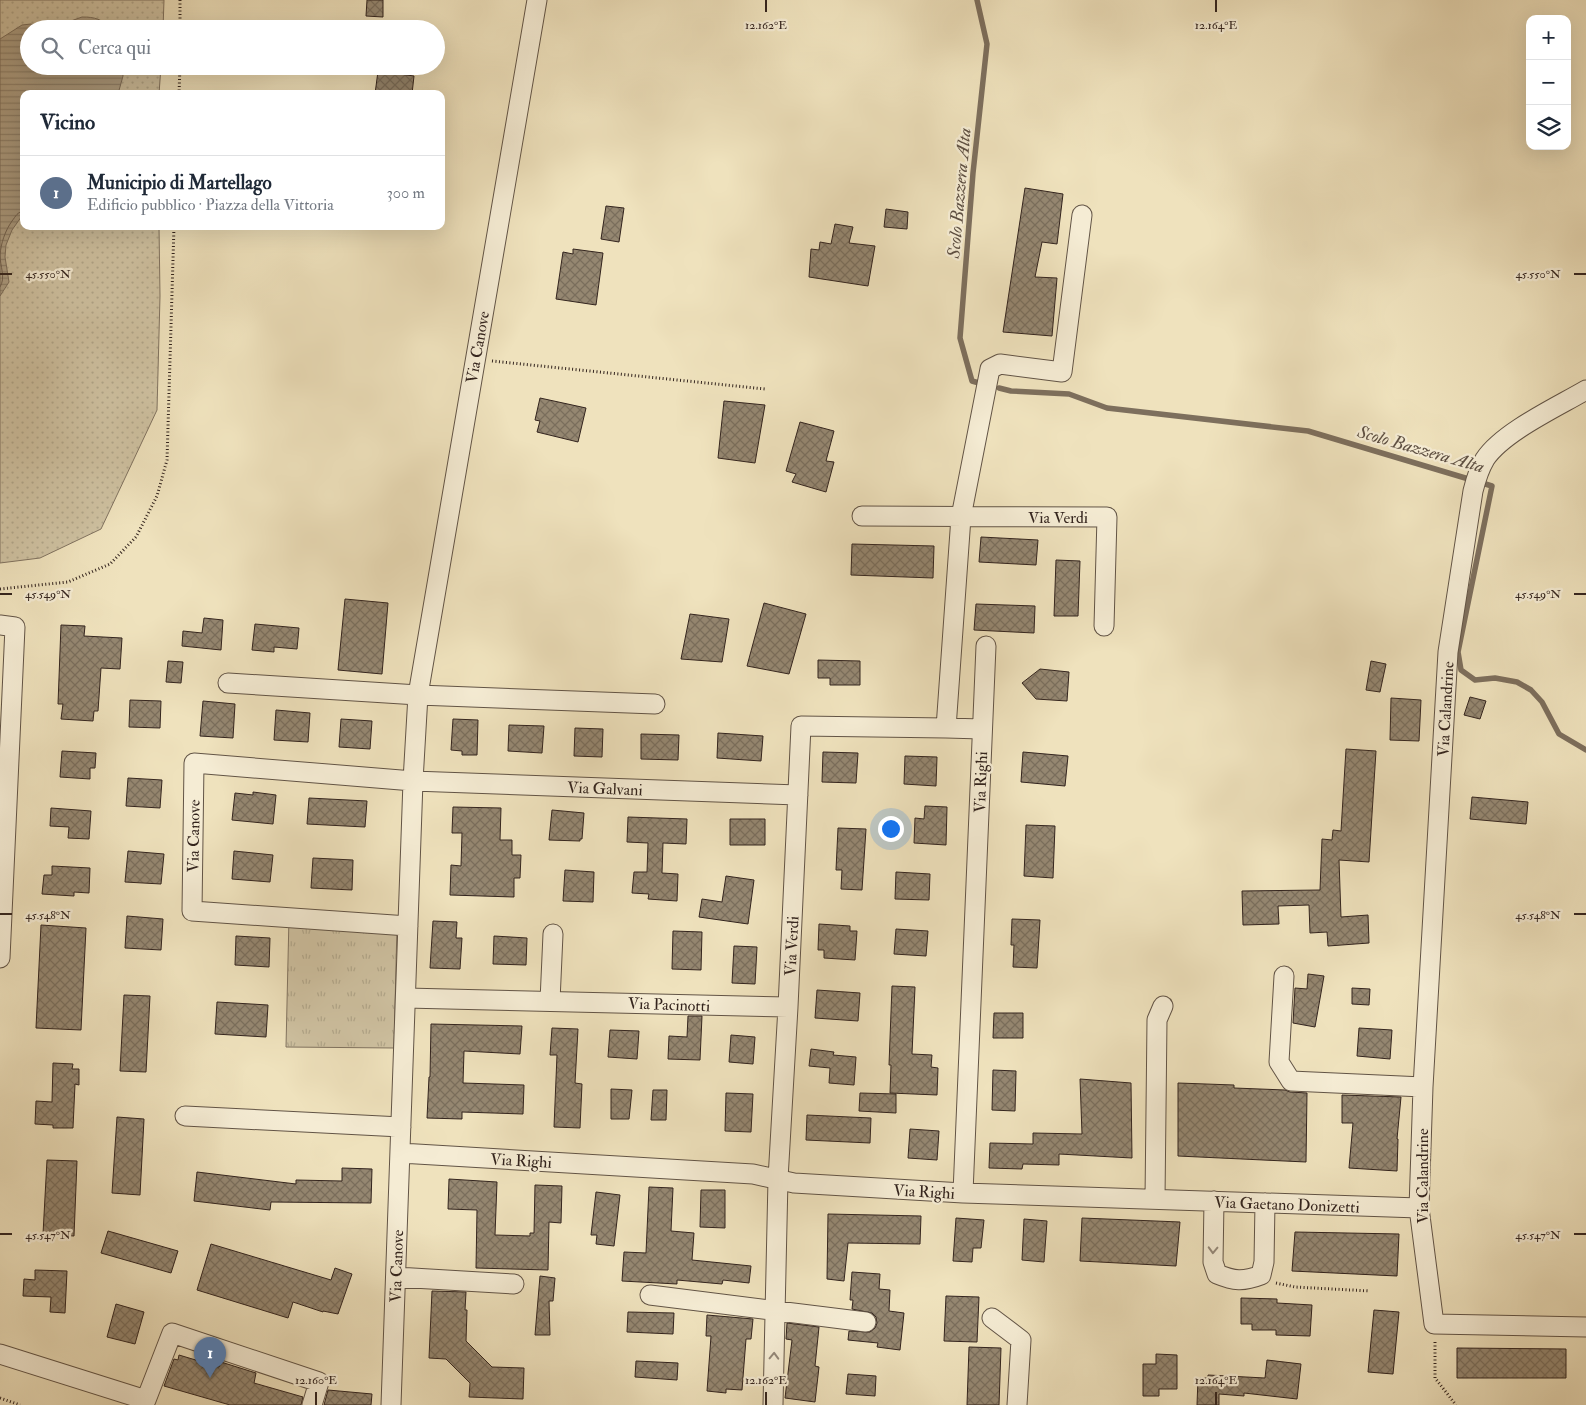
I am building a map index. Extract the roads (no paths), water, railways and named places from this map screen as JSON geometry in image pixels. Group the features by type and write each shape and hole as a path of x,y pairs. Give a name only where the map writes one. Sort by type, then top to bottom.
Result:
{"street":[{"name":"Via Canove","path":"391,1405 412,781 418,695 537,0"},
{"path":"946,728 961,517 990,369 1000,364 1062,372 1082,215"},
{"name":"Via Calandrine","path":"1586,390 1497,444 1485,458 1478,472 1473,491 1448,652 1418,1208 1434,1324 1586,1327"},
{"name":"Via Verdi","path":"862,516 1107,517 1104,626"},
{"path":"0,625 15,626 6,660 0,958"},
{"name":"Via Righi","path":"400,1153 753,1174 794,1183 963,1193 986,646"},
{"path":"228,683 418,695 655,704"},
{"name":"Via Verdi","path":"773,1405 778,1179 801,726 982,729"},
{"name":"Via Canove","path":"408,926 192,911 194,763 412,781"},
{"name":"Via Galvani","path":"412,781 798,795"},
{"path":"550,1001 553,934"},
{"path":"1284,976 1279,1062 1291,1081 1424,1087"},
{"name":"Via Pacinotti","path":"406,998 788,1007"},
{"path":"1156,1199 1157,1020 1163,1006"},
{"path":"185,1116 401,1127"},
{"name":"Via Gaetano Donizetti","path":"963,1193 1418,1208"},
{"path":"1214,1202 1213,1262 1217,1274 1231,1280 1248,1280 1260,1275 1264,1262 1265,1203"},
{"path":"396,1277 514,1284"},
{"path":"650,1295 866,1322"},
{"path":"992,1318 1021,1340 1017,1405"},
{"path":"0,1354 146,1400 172,1333 319,1382 312,1405"}],"water":[{"path":"82,17 91,17 100,20 74,20"},
{"path":"20,26 20,75 123,76 119,90 20,90 20,219 12,230 6,245 5,257 9,282 0,296 0,39"}],"waterway":[{"name":"Scolo Bazzera Alta","path":"977,0 987,44 973,173 960,338 972,381 979,383"},
{"name":"Scolo Bazzera Alta","path":"999,388 1011,391 1069,394 1107,408 1308,431 1492,486 1458,652 1461,670 1475,680 1495,678 1517,682 1531,690 1542,702 1559,734 1586,750"}],"place":[{"name":"Municipio di Martellago","path":"210,1378"}]}
